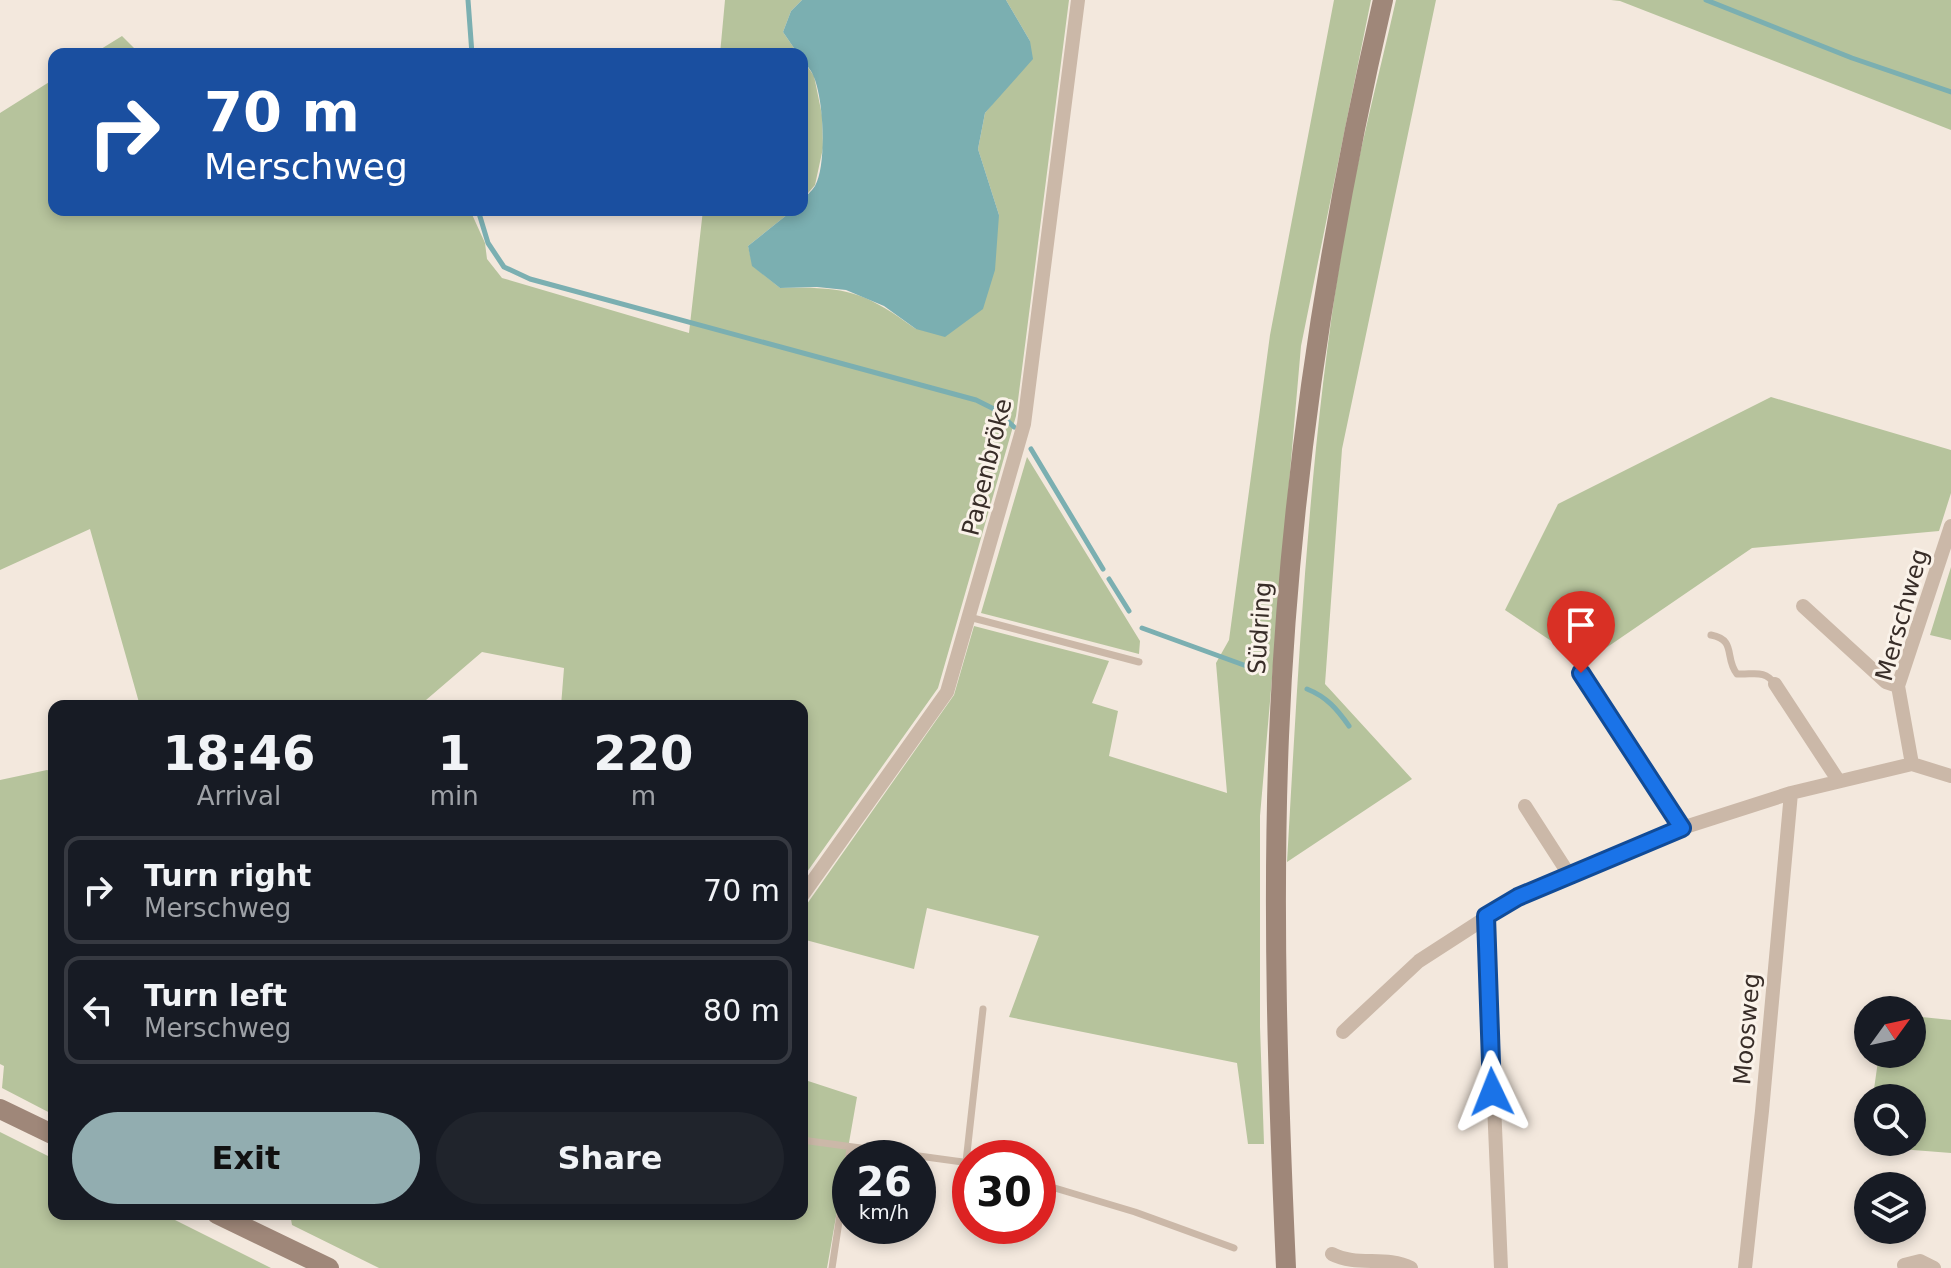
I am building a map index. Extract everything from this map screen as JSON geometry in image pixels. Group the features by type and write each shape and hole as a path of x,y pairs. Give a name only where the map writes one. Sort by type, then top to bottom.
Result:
{"main road":[{"name":"Südring","path":"1286,1268 1276,999 1279,737 1288,591 1306,418 1332,240 1383,0"},
{"path":"0,1109 48,1132"},
{"path":"236,1220 329,1268"}],"street":[{"name":"Papenbröke","path":"808,888 947,692 1024,424 1078,0"},
{"name":"Merschweg","path":"1912,764 1898,686 1951,526"},
{"path":"1803,606 1886,682 1898,686"},
{"path":"1581,673 1682,828"},
{"path":"1775,684 1838,780"},
{"path":"1343,1032 1419,961 1518,897 1682,828 1791,793 1912,764 1951,776"},
{"name":"Moosweg","path":"1745,1268 1791,793"},
{"path":"1525,806 1570,876"},
{"path":"1486,916 1501,1268"},
{"path":"1332,1254 1345,1260 1397,1261 1411,1268"},
{"path":"1904,1265 1920,1261 1934,1268"}],"lane":[{"path":"969,617 1139,662"},
{"path":"1711,635 1722,637 1727,643 1732,668 1737,674 1762,673 1775,684"},
{"path":"970,1140 983,1009"},
{"path":"808,1141 832,1145"},
{"path":"1056,1188 1135,1212 1234,1248"},
{"path":"832,1268 836,1244"}],"green space":[{"path":"725,0 802,0 791,11 783,32 794,48 721,48"},
{"path":"1006,0 1069,0 1016,416 938,688 808,871 808,700 561,700 564,668 482,652 426,700 138,700 90,529 0,570 0,113 48,83 48,216 473,216 485,243 487,259 502,278 689,333 702,216 786,216 748,246 753,266 780,288 821,288 853,294 882,306 916,329 999,215 978,149 985,113 1006,87 1030,41"},
{"path":"1334,0 1371,0 1301,346 1260,816 1260,1027 1264,1144 1248,1144 1237,1063 1009,1017 1039,936 927,908 914,969 808,941 808,902 954,695 974,626 1109,661 1092,703 1118,711 1109,756 1227,793 1216,663 1229,640 1270,335"},
{"path":"1396,0 1436,0 1342,449 1325,684 1412,779 1287,862 1307,551 1331,319 1354,181"},
{"path":"1611,0 1951,0 1951,130 1620,1"},
{"path":"122,36 134,48 103,48"},
{"path":"808,68 814,76 822,115 823,148 815,185 808,193"},
{"path":"1771,397 1951,450 1951,493 1939,531 1752,548 1584,663 1505,610 1558,504"},
{"path":"1027,457 1140,641 1139,654 981,613"},
{"path":"1951,567 1951,640 1930,635"},
{"path":"48,770 48,1112 2,1088 0,780"},
{"path":"1926,1017 1951,1020 1951,1153 1926,1151 1926,1084 1875,1084 1877,1068 1926,1068"},
{"path":"808,1081 857,1097 849,1140 832,1140 832,1240 827,1268 379,1268 292,1225 291,1220 808,1220"},
{"path":"0,1132 48,1156 48,1220 175,1220 271,1268 0,1268"}],"water":[{"path":"802,0 1006,0 1030,41 1033,59 985,113 978,149 999,215 995,270 983,309 945,337 916,329 884,306 846,290 780,288 752,266 748,246 786,216 808,216 808,194 815,186 821,163 823,131 820,99 808,66 808,48 794,48 783,32 791,11"}],"waterway":[{"path":"468,0 472,48"},
{"path":"1706,0 1852,58 1951,92"},
{"path":"480,216 488,243 504,267 530,279 976,400 996,410 1014,427"},
{"path":"1031,449 1103,569"},
{"path":"1109,579 1129,611"},
{"path":"1142,628 1252,668"},
{"path":"1307,689 1331,704 1349,726"}],"route":[{"path":"1492,1092 1486,916 1518,897 1682,828 1581,673"}]}
